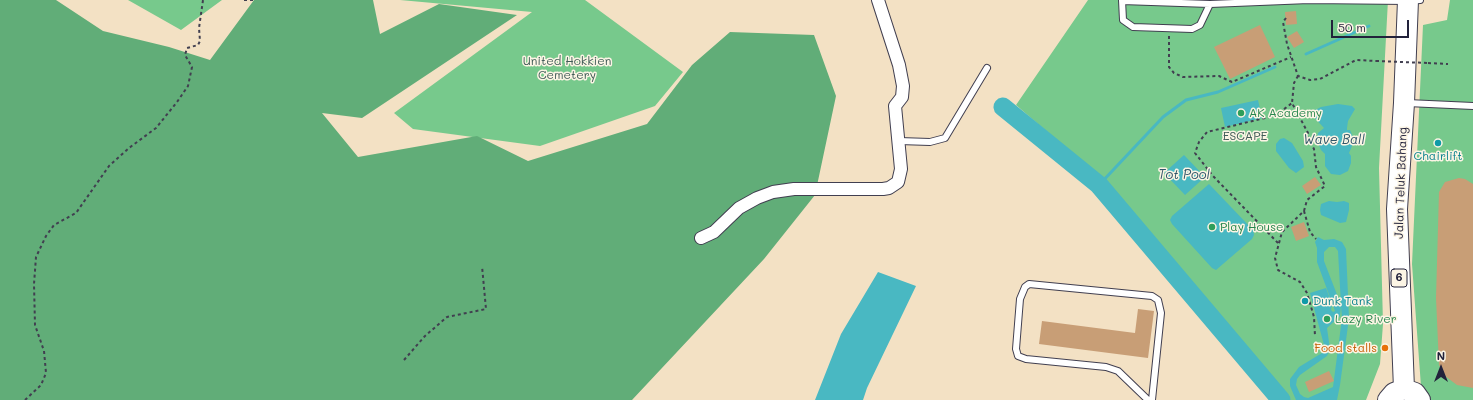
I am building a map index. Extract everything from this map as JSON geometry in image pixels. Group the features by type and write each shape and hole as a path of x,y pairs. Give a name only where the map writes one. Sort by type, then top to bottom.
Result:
{"main road":[{"name":"Jalan Teluk Bahang","path":"1404,396 1397,209 1412,0"}],"street":[{"path":"701,238 714,232 739,208 757,198 773,192 794,189 889,188 898,182 900,176 899,142 895,106 902,95 901,76 878,0"}],"lane":[{"path":"1210,4 1197,28 1192,29 1133,27 1127,24 1122,15 1122,0 1210,4 1308,0 1412,0"},
{"path":"899,142 930,142 944,138 987,68"},
{"path":"1404,103 1473,106"},
{"path":"1148,400 1118,371 1106,368 1026,359 1018,356 1016,349 1020,299 1025,286 1029,284 1152,296 1158,300 1161,312 1152,400"}],"path":[{"path":"25,400 42,385 46,373 44,351 35,325 34,284 36,257 46,236 54,225 76,213 109,166 129,148 156,128 178,102 188,86 192,67 185,55 188,48 198,45 200,41 198,28 203,0"},
{"path":"244,0 253,0"},
{"path":"1286,18 1283,22 1291,57 1298,76 1294,83 1292,103 1308,133 1308,138 1314,149 1316,167 1325,186 1307,200 1304,211 1310,232 1316,240"},
{"path":"1169,28 1169,67 1174,73 1182,77 1210,75 1219,76 1232,82 1291,57"},
{"path":"1298,76 1310,80 1320,79 1356,60 1448,64"},
{"path":"1278,243 1213,176 1195,153 1199,142 1207,132 1269,117 1279,113 1292,103"},
{"path":"1304,211 1285,228 1278,243 1276,263 1278,270 1283,274 1296,279 1308,293 1314,317 1315,336"},
{"path":"404,360 425,336 447,317 486,309 482,266"}],"green space":[{"path":"0,0 56,0 103,31 169,47 210,60 254,0 373,0 380,34 439,4 517,15 362,118 322,113 358,157 477,136 528,161 647,124 692,65 730,32 814,35 836,96 815,195 764,259 632,400 0,400"},
{"path":"128,0 222,0 181,30"},
{"name":"United Hokkien Cemetery","path":"400,0 585,0 683,72 655,106 540,146 413,129 394,113 532,12"},
{"name":"ESCAPE","path":"1088,0 1388,0 1379,168 1383,324 1380,364 1366,400 1289,400 1111,187 1016,105"},
{"path":"1450,0 1473,0 1473,400 1422,400 1412,264 1423,25 1447,20"}],"water":[{"name":"AK Academy","path":"1258,100 1262,118 1225,127 1221,108"},
{"name":"Wave Ball","path":"1338,104 1352,106 1355,109 1348,121 1347,128 1347,130 1350,130 1353,137 1352,146 1349,153 1351,156 1351,163 1348,171 1340,175 1331,174 1325,166 1325,154 1321,150 1317,140 1318,133 1324,128 1311,114 1313,111 1321,107"},
{"path":"1284,138 1292,143 1303,161 1304,167 1296,173 1289,168 1276,151 1276,144 1280,139"},
{"name":"Tot Pool","path":"1184,155 1205,177 1185,195 1164,173"},
{"name":"Play House","path":"1209,184 1253,230 1254,235 1252,239 1216,270 1212,268 1170,220 1172,216"},
{"path":"1329,201 1344,201 1349,203 1346,222 1340,223 1321,215 1321,204"},
{"name":"Lazy River","path":"1318,237 1324,240 1334,239 1342,242 1346,249 1349,318 1337,400 1296,400 1290,386 1290,379 1299,367 1322,353 1324,345 1310,293 1326,288 1332,304 1331,310 1333,312 1335,311 1317,262 1317,248 1315,242","holes":["1329,247 1335,247 1338,251 1341,305 1324,261 1324,252","1341,306 1342,318 1333,387 1308,398 1304,397 1300,394 1296,385 1297,379 1300,375 1327,356 1330,349 1327,328 1340,316"]},
{"path":"878,272 916,286 867,388 863,400 815,400 841,334"}],"building":[{"path":"1296,11 1297,24 1286,25 1285,12"},
{"path":"1260,25 1275,57 1230,79 1214,47"},
{"path":"1297,31 1304,42 1294,48 1287,37"},
{"path":"1315,177 1321,185 1307,194 1302,186"},
{"path":"1459,178 1465,179 1473,184 1473,388 1457,385 1445,376 1439,365 1436,298 1439,192 1445,182"},
{"path":"1304,222 1309,236 1296,241 1291,227"},
{"path":"1138,309 1154,311 1148,358 1039,344 1042,321 1135,333"},
{"path":"1329,371 1334,381 1309,392 1305,382"}],"waterway":[{"path":"1306,54 1369,26"},
{"path":"1099,185 1163,117 1186,100 1218,92 1275,67"},
{"path":"1003,107 1099,185 1281,400"}],"place":[{"name":"AK Academy","path":"1241,113"},
{"name":"Chairlift","path":"1438,143"},
{"name":"Play House","path":"1212,227"},
{"name":"Dunk Tank","path":"1305,301"},
{"name":"Lazy River","path":"1327,319"},
{"name":"Food stalls","path":"1385,348"}]}
